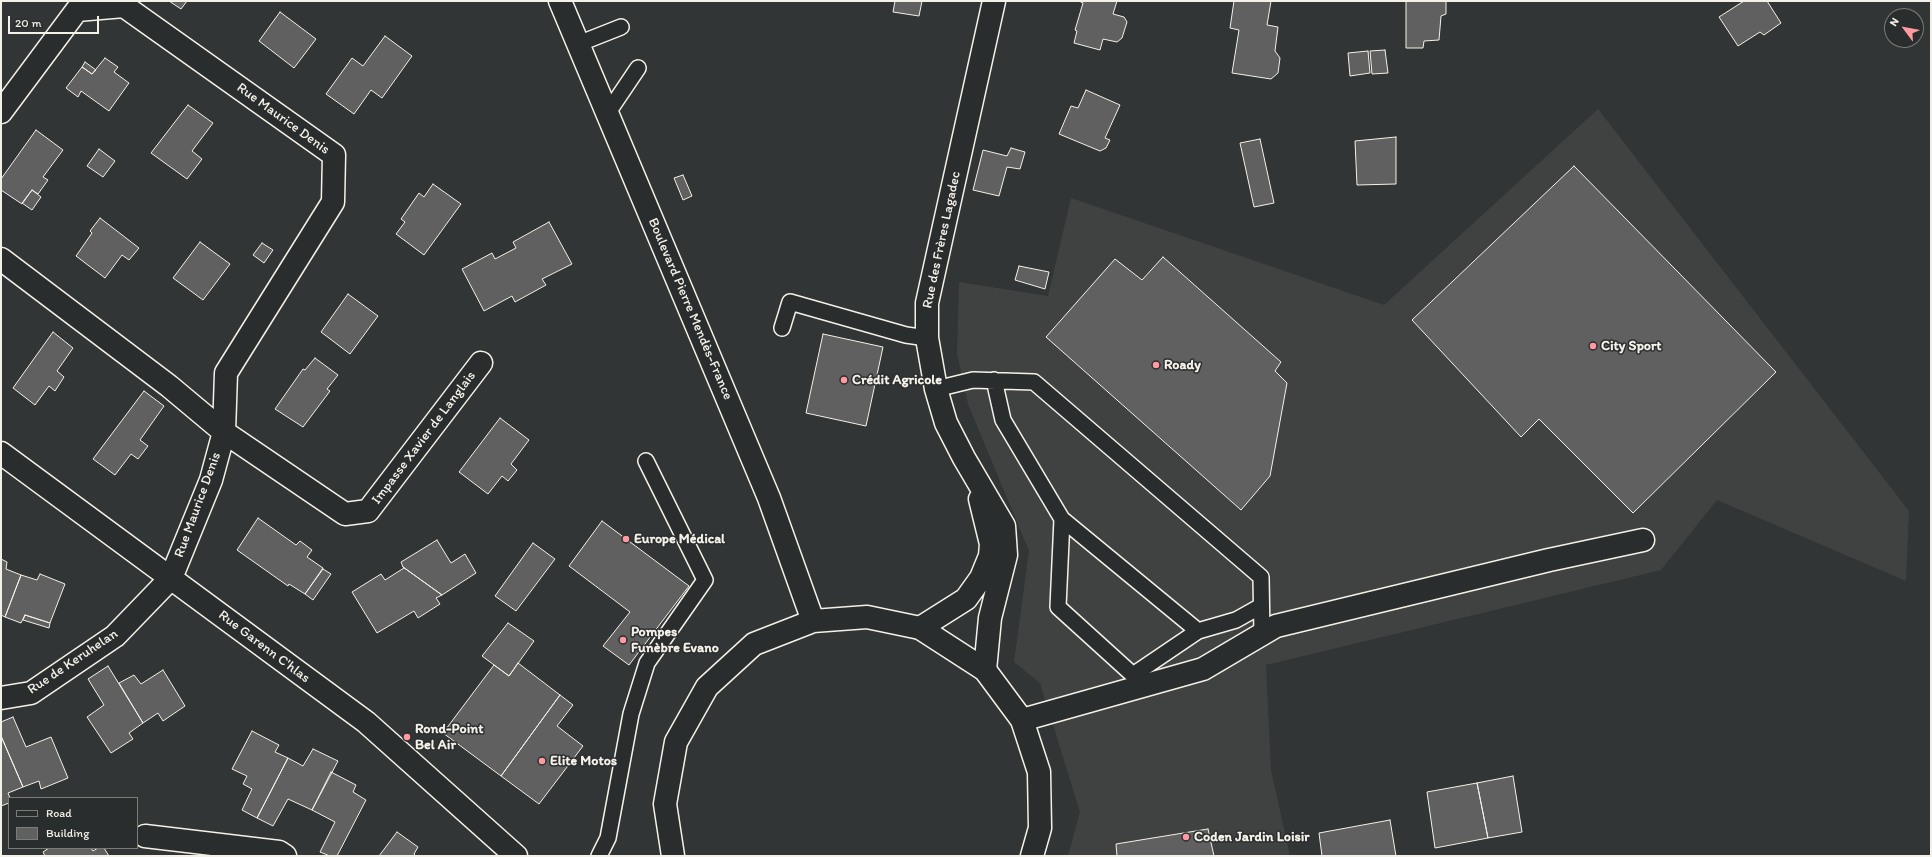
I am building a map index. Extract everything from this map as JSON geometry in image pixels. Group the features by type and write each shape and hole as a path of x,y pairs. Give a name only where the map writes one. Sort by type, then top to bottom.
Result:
{"street":[{"name":"Boulevard Pierre Mendès-France","path":"560,1 766,491 813,621"},
{"name":"Rue des Frères Lagadec","path":"985,670 990,618 1006,555 1004,526 964,458 946,423 936,389 927,338 927,303 994,1"},
{"name":"Rue Maurice Denis","path":"1,112 77,10 124,6 334,155 333,202 226,373 224,432 210,480 171,578"},
{"path":"1,259 169,386 224,432"},
{"name":"Impasse Xavier de Langlais","path":"224,432 345,514 368,511 481,363"},
{"name":"Rue Garenn C'hlas","path":"1,453 366,722 516,856"},
{"name":"Rue des Frères Lagadec","path":"920,628 966,599 981,578 990,556 991,544 974,474"},
{"path":"1022,720 1203,669 1276,626 1549,560 1643,540"},
{"name":"Rue de Keruhelan","path":"1,698 31,693 115,636 171,578"},
{"path":"673,856 665,804 676,742 707,687 754,644 813,621 867,617 920,628 985,670 1022,720 1039,772 1040,828 1032,856"},
{"path":"145,836 279,852 285,856"}],"lane":[{"path":"578,44 621,27"},
{"path":"607,114 638,68"},
{"path":"782,328 790,302 906,335 927,338"},
{"path":"936,389 973,380 1034,382 1261,577 1262,635"},
{"path":"994,380 1003,420 1062,519 1198,631"},
{"path":"599,856 608,838 630,714 647,663 705,580 646,461"},
{"path":"1062,519 1058,607 1133,675 1198,631 1236,620 1261,606"}],"shaded area":[{"path":"1598,109 1909,511 1906,581 1717,500 1661,570 1266,665 1271,770 1290,856 1068,856 1080,812 1040,683 1014,662 1029,551 968,404 957,354 959,282 1048,296 1071,198 1384,305"}],"building":[{"path":"169,1 187,1 181,9"},
{"path":"895,1 922,1 919,16 893,12"},
{"path":"1079,1 1117,1 1113,14 1124,17 1127,22 1122,38 1117,42 1103,39 1100,50 1074,43 1077,31 1075,30 1083,3"},
{"path":"1234,1 1271,1 1267,25 1278,27 1275,51 1280,58 1278,73 1271,79 1232,73 1239,30 1230,28"},
{"path":"1406,1 1446,1 1446,14 1441,16 1439,40 1424,41 1423,48 1406,48"},
{"path":"1744,1 1767,1 1781,23 1764,35 1760,32 1738,46 1719,17"},
{"path":"280,12 316,39 294,68 259,41"},
{"path":"385,36 412,56 382,98 371,90 354,114 326,94 352,58 363,66"},
{"path":"1385,50 1388,73 1372,74 1370,51"},
{"path":"1368,51 1370,73 1350,76 1348,53"},
{"path":"105,58 118,67 114,72 129,83 109,111 81,91 78,97 66,88 82,67 92,74"},
{"path":"85,62 96,70 92,74 82,67"},
{"path":"1086,90 1120,105 1105,138 1110,140 1106,148 1100,151 1059,134 1071,106 1078,108"},
{"path":"188,105 213,123 192,151 202,159 187,179 151,153"},
{"path":"36,130 63,150 43,177 48,180 38,194 32,190 22,204 1,190 1,179"},
{"path":"1396,137 1396,184 1357,185 1355,141"},
{"path":"1260,139 1274,203 1254,207 1240,143"},
{"path":"1011,148 1025,152 1020,169 1007,167 999,196 973,190 983,150 1007,156"},
{"path":"99,149 115,161 103,177 87,166"},
{"name":"City Sport","path":"1574,166 1776,372 1633,513 1539,419 1521,437 1412,320"},
{"path":"683,175 692,196 683,200 674,178"},
{"path":"433,184 461,204 424,255 396,234 405,222 401,219 419,193 424,197"},
{"path":"32,190 41,197 32,210 22,203"},
{"path":"100,218 139,248 129,260 122,255 105,278 76,256 92,233 90,231"},
{"path":"549,222 572,264 542,279 546,285 515,302 512,296 484,311 462,269 492,253 495,259 516,248 513,242"},
{"path":"200,242 230,264 203,300 173,278"},
{"path":"262,243 273,250 264,263 253,255"},
{"path":"1163,257 1281,362 1275,371 1287,383 1270,476 1241,510 1046,337 1115,259 1142,280"},
{"path":"1019,266 1049,272 1045,289 1015,280"},
{"path":"348,294 378,316 350,354 321,332"},
{"path":"53,332 73,348 57,371 64,377 55,391 49,386 35,405 13,388"},
{"name":"Crédit Agricole","path":"823,334 883,347 866,426 806,413"},
{"path":"315,358 338,375 327,389 330,391 303,427 275,409 303,369 305,370"},
{"path":"144,391 164,406 140,440 148,446 138,459 131,454 115,475 93,459"},
{"path":"500,418 529,440 511,464 517,470 508,481 502,476 488,494 459,472"},
{"path":"258,518 296,545 300,541 312,550 307,557 323,568 305,594 289,584 288,586 237,550"},
{"path":"602,521 689,586 629,665 603,646 630,612 569,566"},
{"path":"437,540 451,563 465,554 476,573 442,595 403,567 401,562"},
{"path":"533,543 555,559 516,611 495,596"},
{"path":"1,559 7,562 6,569 21,575 5,617 1,615"},
{"path":"403,567 442,595 436,598 440,604 418,618 414,611 377,633 352,592 381,574 385,580 404,568"},
{"path":"323,569 331,574 313,600 305,594"},
{"path":"40,574 65,584 50,623 25,615 21,623 5,617 21,575 37,580"},
{"path":"25,615 50,623 49,628 23,620"},
{"path":"508,623 534,641 509,676 482,656"},
{"path":"518,663 560,695 501,776 443,733 494,665 509,676"},
{"path":"108,666 143,723 129,733 133,739 111,753 87,717 104,705 88,679"},
{"path":"163,670 185,706 163,721 158,713 143,723 119,683 134,675 141,684"},
{"name":"Elite Motos","path":"560,695 573,705 557,726 583,746 539,804 501,776"},
{"path":"13,717 26,747 51,737 68,778 41,789 39,781 23,787 1,736 1,722"},
{"path":"252,731 279,745 275,752 288,758 257,818 242,810 252,789 243,784 247,776 232,769"},
{"path":"1,736 23,787 8,793 10,797 8,797 8,803 1,806"},
{"path":"313,749 338,761 312,810 288,799 273,826 257,818 288,758 303,766"},
{"path":"331,772 356,785 353,792 366,800 337,856 330,856 320,852 335,822 312,810"},
{"path":"1513,776 1522,832 1488,838 1477,783"},
{"path":"1477,783 1488,838 1435,848 1427,792"},
{"path":"1390,820 1396,856 1322,856 1319,833"},
{"name":"Coden Jardin Loisir","path":"1208,829 1214,856 1117,856 1116,844"},
{"path":"397,832 418,847 414,854 416,856 379,856"},
{"path":"48,849 92,849 93,851 96,849 105,849 109,856 45,856 43,852"}],"place":[{"name":"City Sport","path":"1593,346"},
{"name":"Roady","path":"1156,365"},
{"name":"Crédit Agricole","path":"844,380"},
{"name":"Europe Médical","path":"626,539"},
{"name":"Pompes Funèbre Evano","path":"623,640"},
{"name":"Rond-Point Bel Air","path":"407,737"},
{"name":"Elite Motos","path":"542,761"},
{"name":"Coden Jardin Loisir","path":"1186,837"}]}
